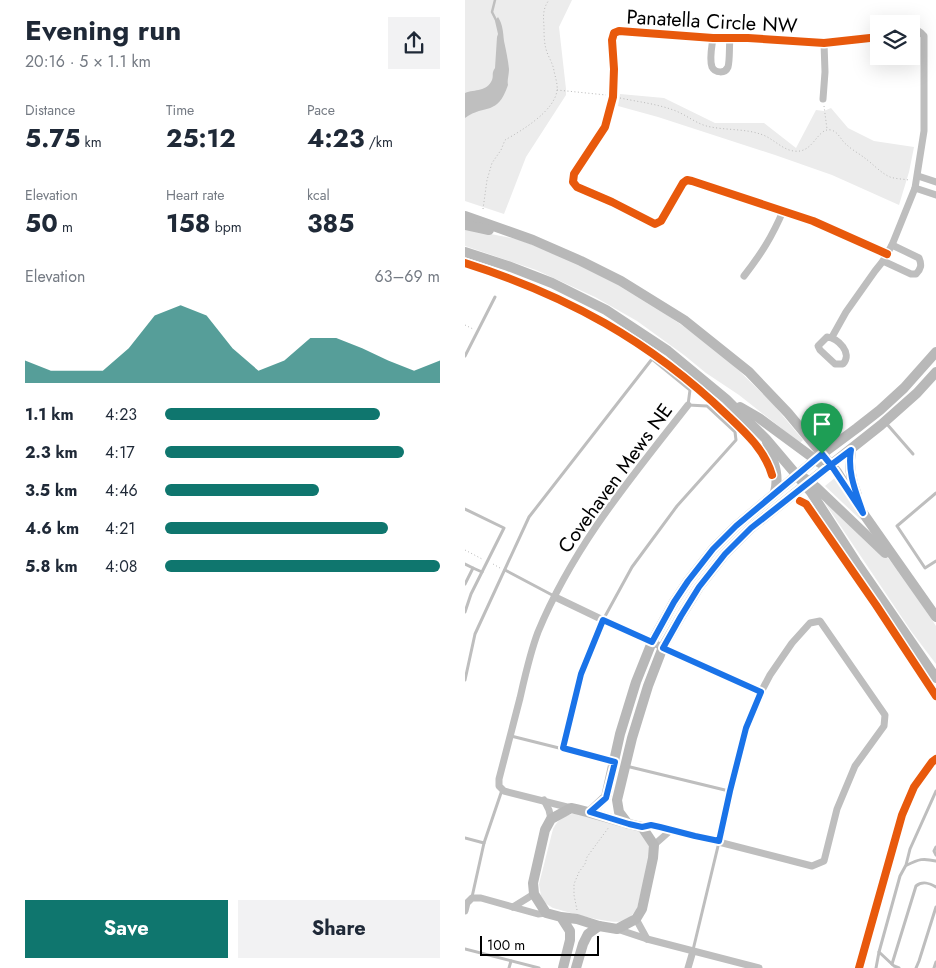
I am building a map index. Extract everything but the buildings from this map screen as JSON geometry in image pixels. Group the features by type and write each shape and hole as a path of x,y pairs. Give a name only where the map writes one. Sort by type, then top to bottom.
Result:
{"main road":[{"path":"465,216 533,240 581,261 621,281 684,320 749,372 788,413 823,465 831,465"},
{"path":"465,225 520,235"},
{"path":"465,252 552,283 606,310 668,351 726,399 766,439 796,474 880,547 904,571"},
{"path":"590,812 606,798 620,734 636,682 652,642 688,581 713,549 736,526 796,474 880,410 935,355"},
{"path":"629,824 619,812 617,800 647,686 663,648 699,587 725,554 751,528 851,450 917,393 936,372"},
{"path":"726,399 759,418 818,457"},
{"path":"766,439 777,474 775,492"},
{"path":"851,450 849,459 852,482 863,513"},
{"path":"831,465 936,617"},
{"path":"807,484 856,562 935,677"},
{"path":"571,808 590,812 642,827 654,845 642,909 636,919 617,929 546,913 534,894 533,883 545,830 551,819 571,808"},
{"path":"561,916 570,931 563,968"},
{"path":"576,968 588,934 599,926"}],"street":[{"name":"Panatella Circle NW","path":"870,38 824,43 619,31 614,33 612,40 613,97 605,127 574,174 573,182 577,187 655,224 661,221 683,183 687,180 813,221 885,257 911,274 916,274 921,264 919,258 892,246"},
{"path":"832,337 846,312 892,246 916,182 924,131 924,36 920,32"},
{"path":"713,38 711,64 716,72 720,72 724,71 727,67 730,38"},
{"path":"823,99 825,72 824,43"},
{"path":"916,182 936,182"},
{"path":"916,182 936,195"},
{"path":"744,276 762,253 783,211"},
{"name":"Covehaven Mews NE","path":"502,789 499,786 499,779 537,635 564,578 615,498 688,405"},
{"path":"555,597 761,692"},
{"path":"642,827 651,825 813,866 824,861 837,809 855,766 885,726 885,715 821,621 810,623 792,643 770,674 761,692 746,728 719,841"},
{"path":"502,789 571,808"},
{"path":"544,800 551,819"},
{"path":"654,845 668,829"},
{"path":"513,907 534,894"},
{"path":"465,912 467,903 472,898 481,898 538,914 546,913"},
{"path":"636,919 647,939"},
{"path":"617,929 647,939 759,968"},
{"path":"688,968 693,951"}],"lane":[{"path":"465,356 495,297"},
{"path":"465,680 475,634 529,517 652,358 690,390 688,405 707,406 735,432 736,440 677,506 632,567 603,620 581,674 563,748"},
{"path":"885,421 913,454"},
{"path":"936,493 897,526 925,568 936,561"},
{"path":"465,508 504,528 471,594 465,612"},
{"path":"465,564 482,572"},
{"path":"465,584 473,568"},
{"path":"505,570 555,597"},
{"path":"465,592 471,594"},
{"path":"510,736 615,762"},
{"path":"625,766 730,791"},
{"path":"472,898 485,842 502,789"},
{"path":"876,968 900,876 936,791"},
{"path":"465,838 485,842"},
{"path":"693,951 719,841"},
{"path":"936,847 934,851 936,855"},
{"path":"906,865 918,859 936,861"},
{"path":"892,964 917,886 920,883 924,883 936,888"},
{"path":"915,968 936,909"},
{"path":"465,949 539,968"},
{"path":"879,952 899,968"},
{"path":"509,968 511,961"},
{"path":"934,968 936,962"}],"path":[{"path":"483,209 487,180 492,163 505,140 521,131 542,115 553,101 557,90 554,69 546,48 544,35 543,12 549,0"},
{"path":"557,90 653,104 677,111 709,127 760,133 792,152 807,149 821,133 833,130 841,137 845,144 884,174 892,178 916,182"},
{"path":"823,99 827,130"},
{"path":"465,325 473,329"},
{"path":"577,919 574,884 587,857 614,820"}],"shaded area":[{"path":"465,0 572,0 559,27 566,95 526,157 504,214 465,201"},
{"path":"498,17 501,23 508,62 508,85 500,102 495,106 465,118 465,93 487,87 492,80 498,34 495,21"},
{"path":"620,94 664,98 715,123 764,123 796,148 816,110 824,111 831,108 848,128 874,141 914,147 899,205 832,175 658,117 618,106"},
{"path":"465,229 517,239 584,265 635,293 718,350 773,404 803,440 800,443 739,395 706,373 637,321 595,297 536,270 465,246"},
{"path":"836,477 863,518 861,520 825,486"},
{"path":"828,501 888,558 936,626 936,664 911,631 825,503"},
{"path":"572,814 641,831 649,842 650,856 637,908 631,916 623,921 617,922 589,918 553,908 545,903 541,896 539,884 553,829 561,819"}],"waterway":[{"path":"495,0 492,12 496,20"}],"cycle path":[{"path":"870,38 824,43 619,31 614,33 612,40 613,97 605,127 574,174 573,182 577,187 655,224 661,221 683,183 687,180 692,181 813,221 887,254"},
{"path":"465,263 538,290 605,323 637,343 698,389 741,428 765,457 772,475"},
{"path":"800,501 806,504 936,696"},
{"path":"859,968 902,815 914,787 936,759"}],"route":[{"path":"822,454 775,492 713,549 674,602 652,642 603,620 581,674 563,748 615,762 606,798 590,812 642,827 651,825 719,841 746,728 761,692 663,648 699,587 725,554 772,510 831,465 863,513 852,482 849,459 851,450 831,465 822,454"}]}
